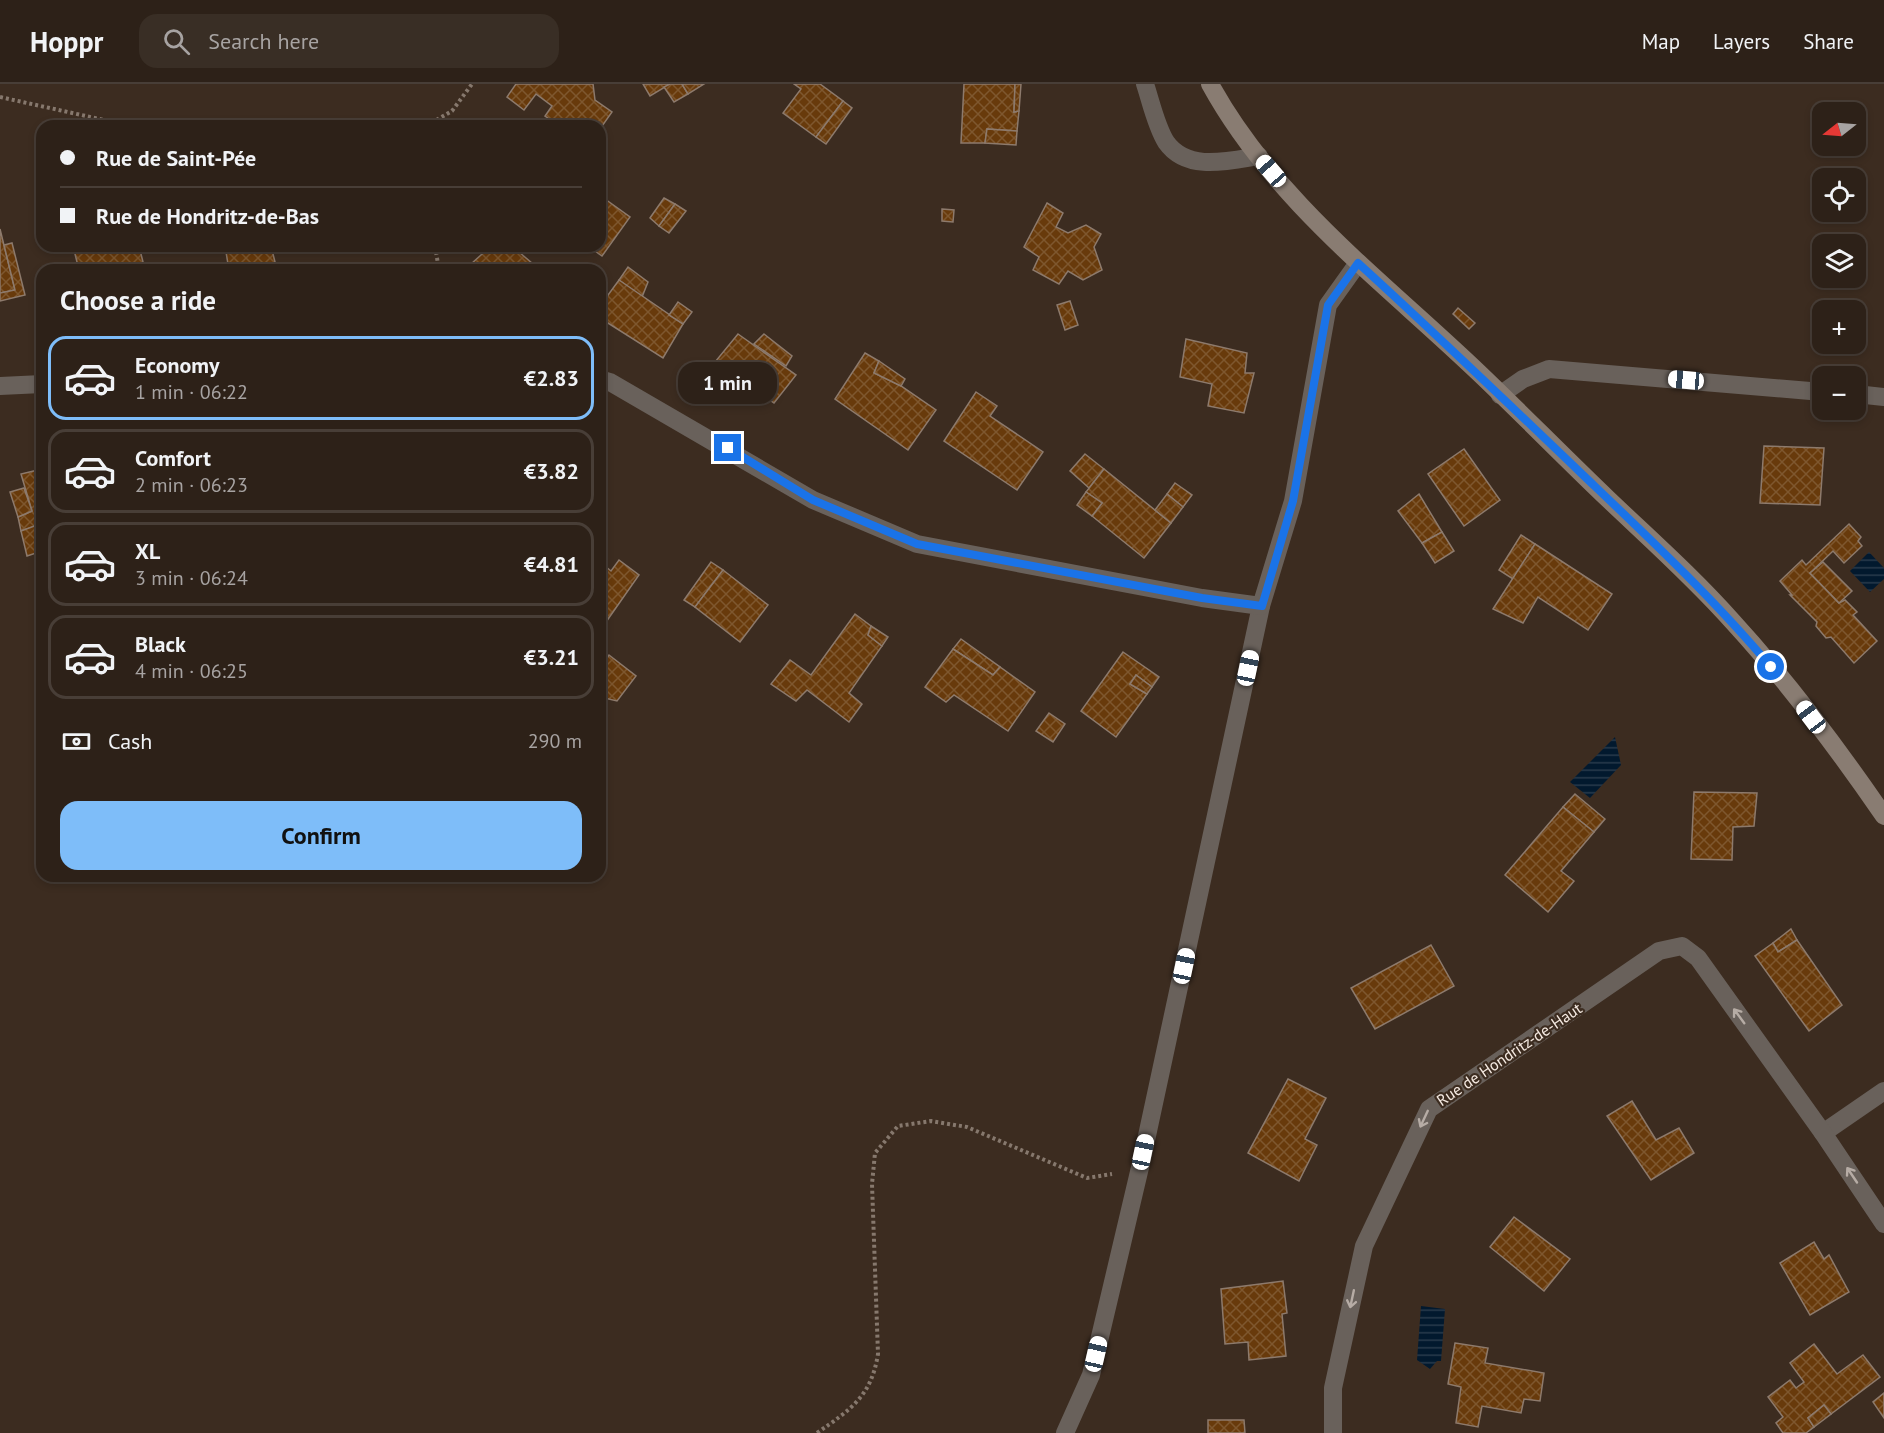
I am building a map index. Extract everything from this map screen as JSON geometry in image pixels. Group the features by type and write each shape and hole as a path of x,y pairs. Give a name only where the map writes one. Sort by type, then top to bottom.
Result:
{"main road":[{"path":"1210,84 1226,113 1258,156 1309,214 1659,547 1732,620 1785,682 1884,816"}],"street":[{"path":"1145,84 1166,142 1188,160 1219,162 1258,156"},
{"path":"1065,1433 1091,1375 1142,1159 1262,606 1293,501 1328,305 1358,263"},
{"path":"1500,395 1523,379 1549,369 1812,391"},
{"path":"606,381 718,442 813,500 917,544 1202,598 1262,606"},
{"path":"0,386 36,384"},
{"path":"1866,395 1884,397"},
{"name":"Rue de Hondritz-de-Haut","path":"1333,1433 1333,1388 1364,1246 1429,1109 1659,951 1682,946 1698,958 1823,1133 1884,1224"},
{"path":"1823,1133 1884,1091"}],"path":[{"path":"436,120 452,111 472,84"},
{"path":"0,97 104,120"},
{"path":"817,1433 844,1414 862,1397 874,1377 878,1354 872,1184 875,1153 898,1126 931,1120 968,1127 1087,1178 1112,1174 1142,1159"}],"water":[{"path":"1869,552 1884,568 1884,579 1870,592 1850,571"},
{"path":"1615,737 1621,765 1590,798 1570,782"},
{"path":"1421,1306 1445,1309 1441,1361 1437,1361 1430,1369 1417,1360"}],"building":[{"path":"516,84 593,84 595,100 612,112 606,120 551,120 545,116 552,106 536,94 524,110 507,97"},
{"path":"643,84 670,84 650,96"},
{"path":"670,84 682,84 688,94 674,102 664,87"},
{"path":"682,84 704,84 688,94"},
{"path":"794,84 820,84 843,101 816,137 783,113 801,89"},
{"path":"964,84 1015,84 1014,112 1019,111 1017,131 987,129 985,143 961,143"},
{"path":"1015,84 1021,84 1019,111 1014,112"},
{"path":"843,101 852,108 826,144 816,137"},
{"path":"987,129 1017,131 1016,145 985,143"},
{"path":"664,198 675,204 659,226 650,218"},
{"path":"606,200 630,217 606,250"},
{"path":"1047,203 1063,213 1056,227 1068,233 1086,225 1101,234 1094,247 1102,270 1083,280 1068,271 1059,284 1033,270 1039,257 1024,247"},
{"path":"675,204 686,211 669,233 659,226"},
{"path":"942,209 954,210 953,222 942,221"},
{"path":"0,229 15,290 0,293"},
{"path":"12,243 25,295 0,301 0,293 15,290 4,245"},
{"path":"74,252 140,252 144,264 78,264"},
{"path":"226,252 272,252 276,264 228,264"},
{"path":"484,252 519,252 533,264 471,264"},
{"path":"628,267 648,282 642,297 619,280"},
{"path":"619,280 683,324 663,358 606,322 606,298"},
{"path":"1070,301 1078,325 1065,330 1057,305"},
{"path":"678,302 692,312 683,324 669,315"},
{"path":"1458,308 1475,323 1469,329 1453,314"},
{"path":"738,334 796,375 774,403 715,362"},
{"path":"764,334 792,356 786,366 754,344"},
{"path":"1186,339 1247,353 1245,373 1254,373 1244,413 1208,406 1212,384 1180,377"},
{"path":"865,353 879,361 874,373 901,386 936,410 908,450 835,399"},
{"path":"879,361 905,379 901,386 874,373"},
{"path":"976,392 997,406 990,416 1043,452 1017,490 944,441"},
{"path":"1764,446 1824,448 1820,505 1760,503"},
{"path":"1464,449 1500,500 1464,526 1428,474"},
{"path":"1085,454 1104,469 1089,488 1070,471"},
{"path":"1104,469 1171,523 1144,558 1092,516 1102,503 1086,492"},
{"path":"36,470 36,526 21,531 18,517 32,511 21,474"},
{"path":"1175,483 1192,495 1183,507 1167,494"},
{"path":"24,488 32,511 18,517 10,492"},
{"path":"1086,492 1102,503 1092,516 1077,505"},
{"path":"1167,494 1183,507 1171,523 1155,510"},
{"path":"1419,494 1442,532 1422,543 1398,511"},
{"path":"1849,524 1861,537 1858,541 1862,546 1844,563 1833,551 1810,573 1839,603 1845,600 1857,612 1853,615 1877,641 1854,663 1831,637 1826,638 1816,626 1817,622 1790,595 1792,595 1780,581 1802,560 1806,565"},
{"path":"36,525 36,553 27,556 21,531"},
{"path":"1442,532 1454,551 1435,563 1422,543"},
{"path":"1521,535 1535,544 1513,579 1499,570"},
{"path":"1535,544 1612,594 1588,630 1538,597 1523,623 1493,609"},
{"path":"619,560 639,575 606,622 606,567 611,571"},
{"path":"711,562 723,570 695,607 684,600"},
{"path":"1823,562 1852,591 1839,603 1810,573"},
{"path":"723,570 768,605 740,642 695,607"},
{"path":"855,614 871,626 868,635 882,646 849,693 862,704 849,722 807,690 796,701 771,684 790,660 811,675"},
{"path":"871,626 888,637 882,646 868,635"},
{"path":"961,639 1000,667 993,675 953,649"},
{"path":"953,649 993,675 1000,667 1035,692 1008,731 954,695 946,702 925,687"},
{"path":"1123,652 1159,677 1152,687 1136,675 1130,684 1147,694 1116,737 1081,711"},
{"path":"609,655 636,676 617,701 606,698 606,659"},
{"path":"1136,675 1152,687 1147,694 1130,684"},
{"path":"1049,713 1065,724 1053,742 1036,731"},
{"path":"1694,792 1757,793 1754,826 1733,827 1732,860 1691,859"},
{"path":"1575,794 1605,819 1594,832 1563,807"},
{"path":"1563,807 1594,832 1561,871 1574,881 1548,912 1505,875"},
{"path":"1791,929 1797,940 1778,952 1773,943"},
{"path":"1797,940 1842,1005 1809,1031 1755,956 1773,943 1778,952"},
{"path":"1431,945 1454,986 1375,1029 1351,988"},
{"path":"1288,1079 1326,1098 1305,1139 1317,1145 1299,1181 1248,1153"},
{"path":"1632,1101 1656,1140 1679,1128 1694,1153 1651,1180 1607,1116"},
{"path":"1514,1217 1570,1259 1544,1291 1490,1247"},
{"path":"1814,1242 1824,1259 1829,1255 1849,1292 1810,1315 1780,1263"},
{"path":"1283,1281 1287,1313 1282,1314 1286,1356 1249,1360 1248,1342 1225,1344 1221,1289"},
{"path":"1455,1343 1488,1348 1485,1363 1544,1373 1540,1401 1524,1399 1521,1413 1482,1406 1478,1427 1456,1423 1461,1387 1448,1384"},
{"path":"1814,1344 1837,1374 1863,1355 1880,1377 1831,1414 1824,1405 1808,1418 1814,1427 1806,1433 1783,1433 1776,1423 1783,1417 1768,1397 1790,1380 1796,1388 1804,1382 1790,1363"},
{"path":"1884,1393 1884,1418 1873,1402"},
{"path":"1824,1405 1831,1414 1814,1427 1808,1418"},
{"path":"1208,1420 1244,1420 1245,1433 1208,1433"}],"route":[{"path":"728,448 813,500 917,544 1202,598 1262,606 1293,501 1328,305 1358,263 1480,374 1659,547 1732,620 1771,667"}]}
